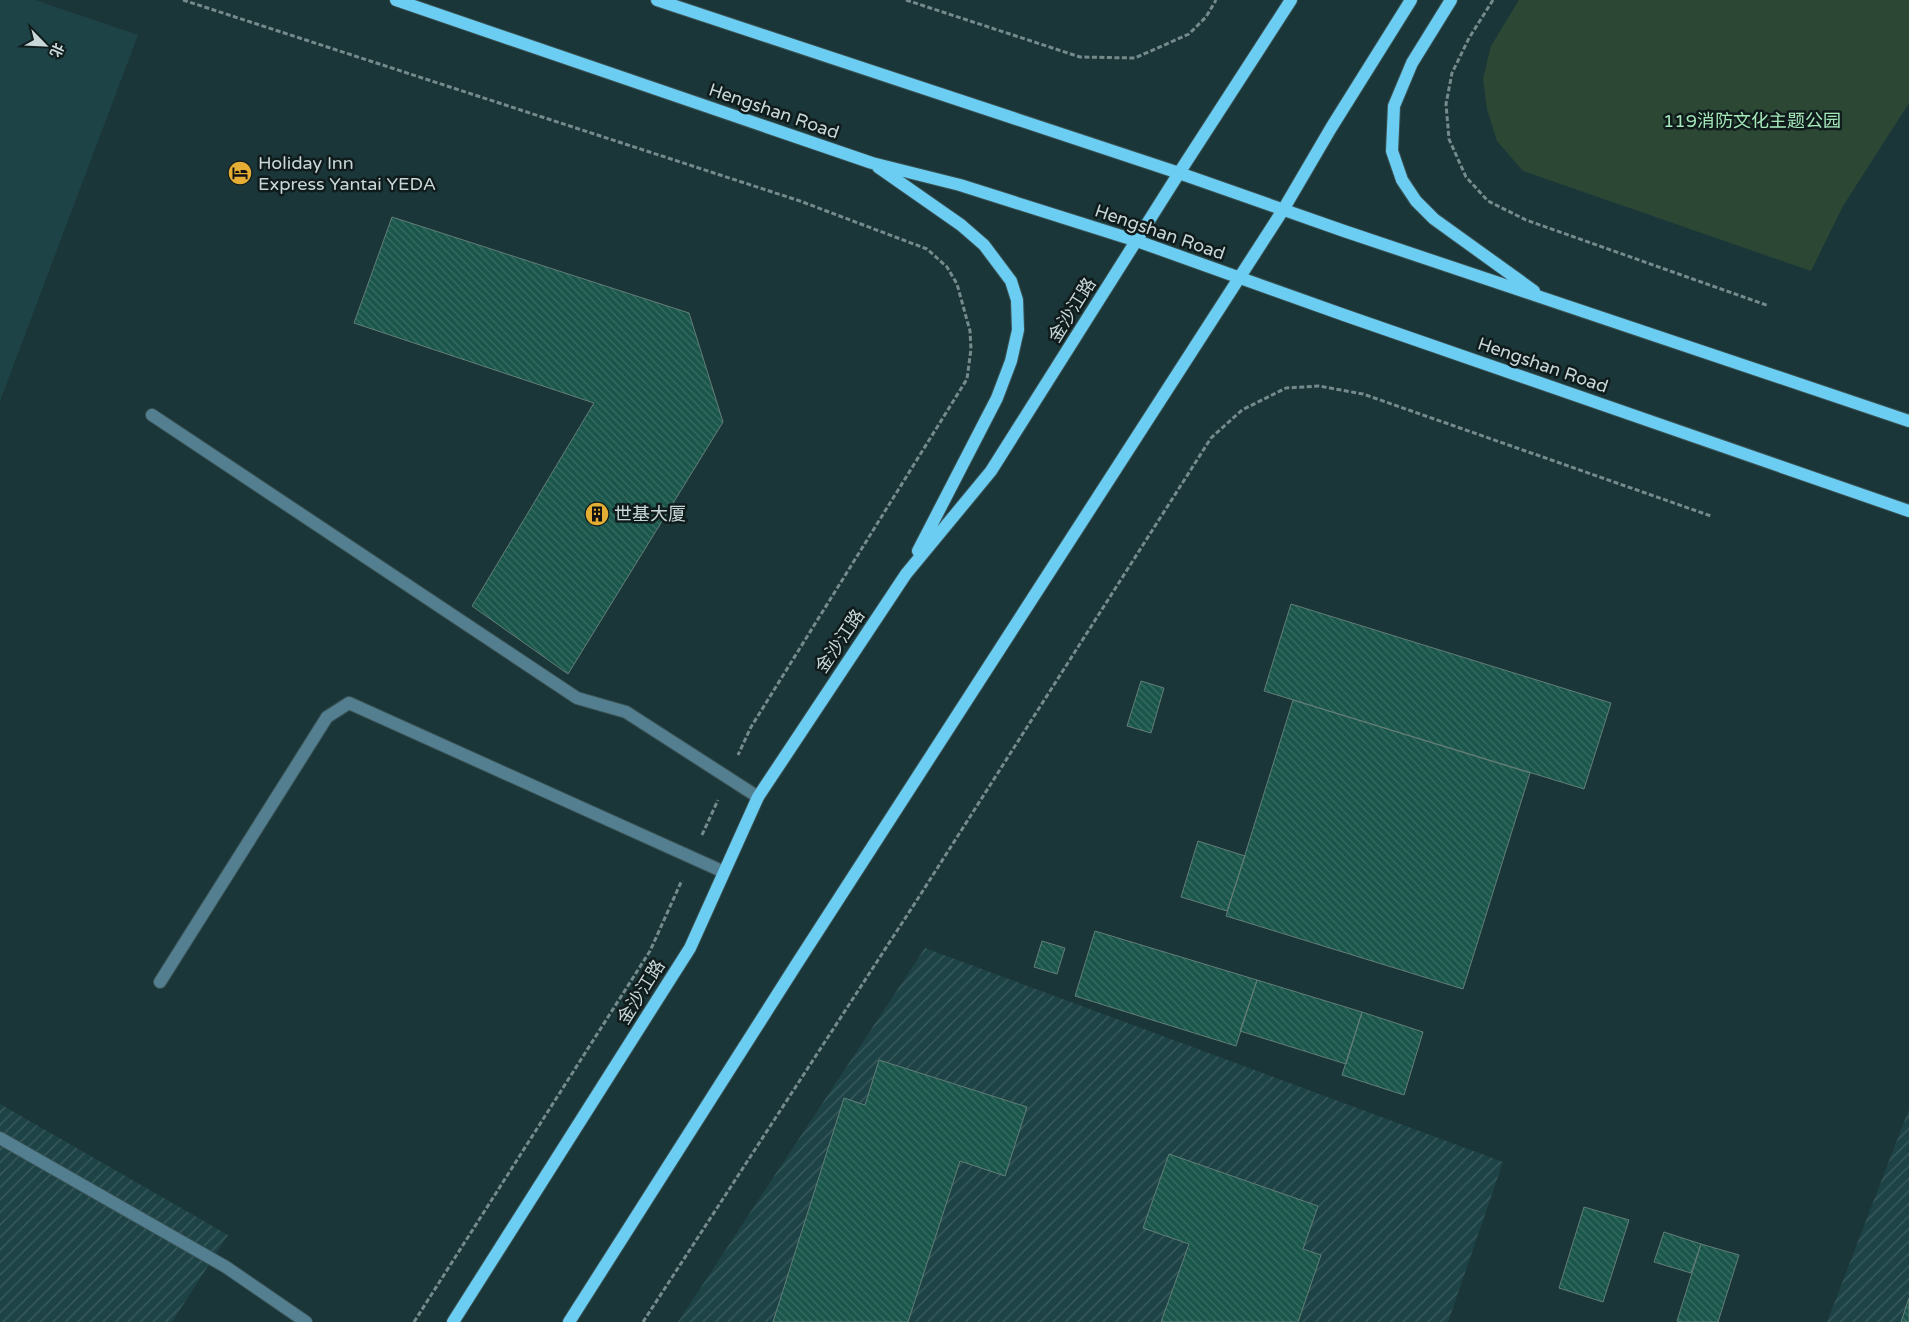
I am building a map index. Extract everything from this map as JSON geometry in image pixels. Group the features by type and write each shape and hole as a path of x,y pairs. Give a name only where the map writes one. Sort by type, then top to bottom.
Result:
{"main road":[{"name":"Hengshan Road","path":"396,0 872,163 960,185 1137,241 1909,511"},
{"path":"657,0 1178,173 1909,421"},
{"name":"金沙江路","path":"453,1322 690,948 758,797 906,574 991,471 1178,173 1291,0"},
{"path":"570,1322 801,956 1283,210 1331,128 1411,0"},
{"path":"1451,0 1412,63 1394,106 1392,152 1402,180 1416,201 1434,219 1544,298"},
{"path":"872,163 961,225 984,245 1011,281 1017,300 1018,330 1011,361 997,398 906,574"}],"lane":[{"path":"152,415 577,698 626,712 758,797"},
{"path":"160,982 327,717 350,703 724,872"},
{"path":"0,1138 218,1262 306,1322"}],"path":[{"path":"183,0 800,201 928,249 947,267 957,284 970,331 971,350 966,380 960,392 751,727 650,951 414,1322"},
{"path":"906,0 1080,57 1135,58 1189,34 1206,17 1216,0"},
{"path":"1493,0 1469,38 1452,74 1446,104 1449,139 1466,177 1488,201 1526,220 1769,306"},
{"path":"643,1322 917,900 1211,438 1242,410 1286,388 1318,386 1363,394 1711,516"}],"shaded area":[{"path":"0,0 35,0 138,35 0,401"},
{"path":"925,948 1503,1162 1448,1322 678,1322"},
{"path":"0,1104 228,1235 172,1322 0,1322"},
{"path":"1909,1109 1909,1322 1827,1322"}],"green space":[{"name":"119消防文化主题公园","path":"1519,0 1909,0 1909,103 1843,206 1811,271 1523,171 1497,141 1487,109 1483,79 1491,46"}],"building":[{"name":"世基大厦","path":"392,217 689,313 723,422 568,674 472,606 594,403 354,323"},
{"path":"1291,604 1611,703 1584,789 1264,691"},
{"path":"1141,681 1164,688 1151,733 1127,726"},
{"path":"1293,700 1530,773 1463,989 1226,916"},
{"path":"1198,841 1245,856 1227,911 1181,897"},
{"path":"1095,931 1257,980 1236,1046 1075,996"},
{"path":"1042,941 1065,948 1057,974 1034,967"},
{"path":"1257,980 1362,1012 1346,1064 1240,1031"},
{"path":"1362,1012 1423,1032 1404,1095 1342,1075"},
{"path":"879,1060 1027,1107 1005,1176 960,1161 908,1322 773,1322 844,1098 865,1105"},
{"path":"1169,1154 1318,1206 1303,1249 1321,1255 1298,1322 1161,1322 1189,1244 1143,1228"},
{"path":"1584,1207 1629,1220 1603,1302 1559,1288"},
{"path":"1664,1232 1701,1244 1691,1273 1654,1262"},
{"path":"1701,1244 1739,1255 1718,1322 1680,1322 1677,1321"},
{"path":"1909,1298 1909,1322 1901,1322"}],"place":[{"name":"Holiday Inn Express Yantai YEDA","path":"240,173"},
{"name":"世基大厦","path":"597,514"}]}
